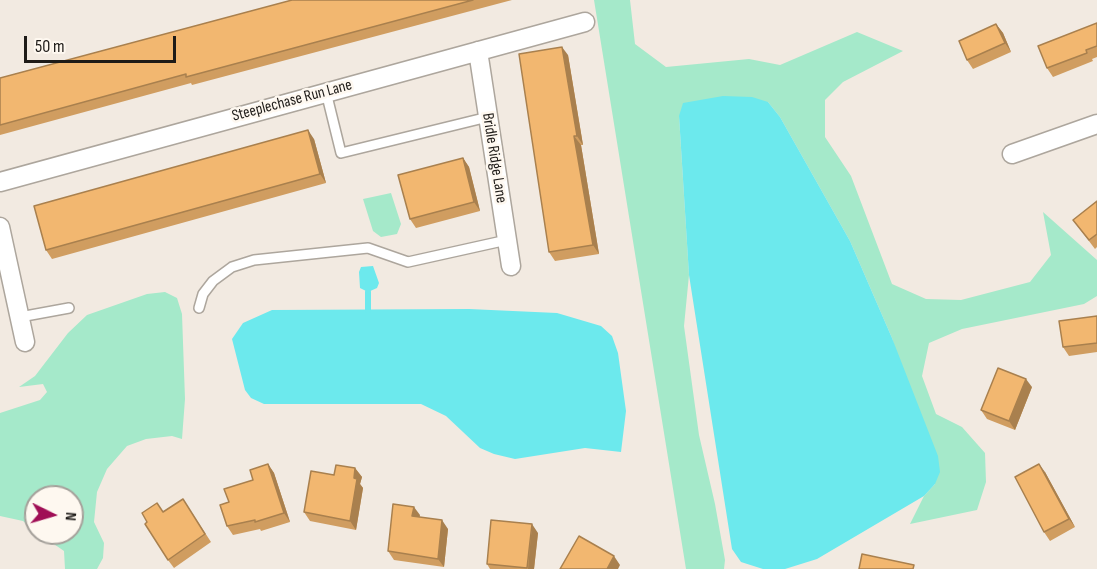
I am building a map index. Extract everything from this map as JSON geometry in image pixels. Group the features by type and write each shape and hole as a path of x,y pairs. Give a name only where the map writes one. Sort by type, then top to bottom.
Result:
{"street":[{"name":"Steeplechase Run Lane","path":"0,182 585,22"},
{"name":"Bridle Ridge Lane","path":"477,51 511,266"},
{"path":"1012,154 1097,124"},
{"path":"0,227 25,342"}],"lane":[{"path":"326,92 340,153 488,117"},
{"path":"199,308 204,294 213,281 232,267 254,260 368,248 408,262 507,240"},
{"path":"20,317 69,308"}],"green space":[{"path":"594,0 630,0 635,44 666,67 749,59 780,65 857,32 903,51 843,82 825,100 825,137 851,176 892,284 926,299 961,300 1030,282 1051,255 1043,212 1097,260 1097,296 1084,304 962,329 929,343 922,376 936,414 962,427 985,453 986,482 977,510 910,524 924,496 935,484 892,338 850,241 780,117 768,102 679,116 689,275 684,326 699,435 725,560 724,569 686,569"},
{"path":"391,193 401,224 397,234 381,237 373,231 363,199"},
{"path":"165,292 177,298 182,314 185,399 182,439 172,436 146,439 127,446 107,469 97,492 94,522 104,543 103,558 97,569 65,569 64,551 55,545 84,545 84,485 24,485 24,522 0,516 0,413 40,400 47,392 43,384 19,387 35,376 68,333 87,315 147,294"}],"water":[{"path":"723,96 752,97 768,102 780,117 850,241 892,338 938,456 940,472 935,484 924,496 817,559 785,569 763,569 741,562 732,549 689,275 679,116 683,103"},
{"path":"373,266 379,283 377,288 368,292 360,288 359,272 361,267"},
{"path":"469,309 557,313 601,326 612,336 618,353 626,411 621,452 585,448 515,459 480,448 446,416 421,404 264,404 251,398 245,390 232,339 243,323 272,310"}],"building":[{"path":"292,0 473,0 0,125 0,78"},
{"path":"1097,23 1097,46 1086,50 1087,53 1047,68 1038,46"},
{"path":"996,24 1005,43 967,60 959,41"},
{"path":"562,47 577,136 574,136 593,245 549,252 519,54"},
{"path":"308,130 320,174 46,250 34,206"},
{"path":"463,158 474,202 410,219 398,175"},
{"path":"1097,201 1097,234 1089,240 1073,220"},
{"path":"1097,316 1097,343 1063,347 1059,321"},
{"path":"998,368 1026,379 1009,421 981,410"},
{"path":"268,464 284,513 255,522 255,520 227,526 220,505 229,502 224,489 253,480 250,470"},
{"path":"1039,464 1069,519 1044,532 1015,477"},
{"path":"336,465 355,468 354,478 357,479 350,521 304,512 311,471 334,475"},
{"path":"183,499 205,534 168,560 145,524 147,522 142,513 157,503 163,512"},
{"path":"393,504 414,507 412,516 442,520 438,559 388,551"},
{"path":"491,520 532,524 527,568 487,564"},
{"path":"579,536 614,556 607,569 560,569"},
{"path":"862,554 914,565 913,569 859,569"}],"waterway":[{"path":"368,292 368,310"}]}
